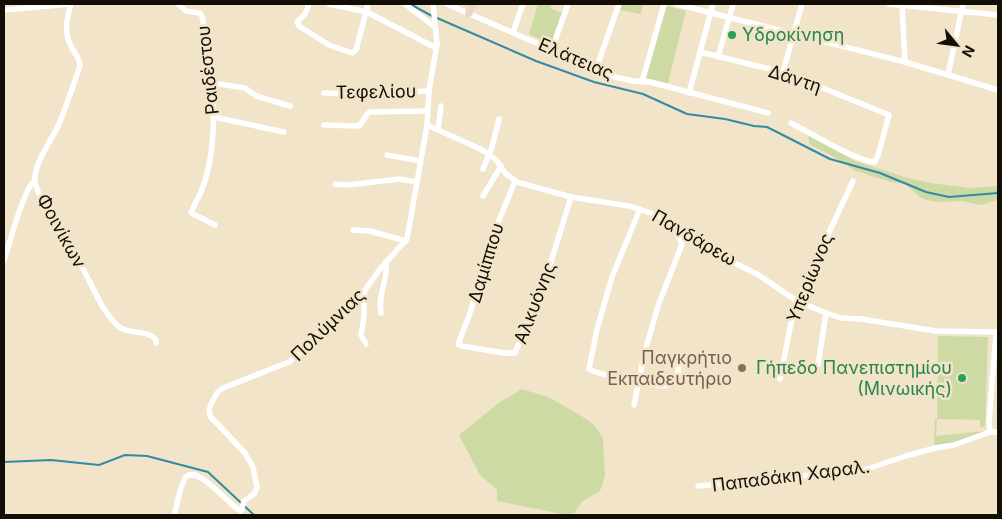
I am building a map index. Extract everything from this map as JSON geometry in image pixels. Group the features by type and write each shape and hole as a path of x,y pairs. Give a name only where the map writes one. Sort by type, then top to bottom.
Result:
{"street":[{"path":"4,10 70,4"},
{"name":"Φοινίκων","path":"70,4 67,35 70,45 79,59 80,66 60,122 39,164 35,180 43,203 84,270 95,294 113,320 126,330 153,336 156,343"},
{"name":"Ραιδέστου","path":"178,4 186,11 200,13 202,16 212,83 214,117 206,178 192,213 215,225"},
{"path":"309,4 306,14 298,22 299,26 323,41 350,53 355,51 368,4"},
{"path":"329,4 367,12 436,48"},
{"path":"405,4 435,27"},
{"path":"353,230 370,231 406,241 427,124 429,91 438,38 433,4"},
{"name":"Ελάτειας","path":"447,4 618,78 650,82 768,113"},
{"path":"469,13 472,4"},
{"path":"513,32 523,4"},
{"path":"552,49 568,4"},
{"path":"596,69 618,4"},
{"path":"642,82 664,4"},
{"path":"676,4 905,62 998,90"},
{"path":"689,93 713,4"},
{"path":"718,57 733,4"},
{"path":"782,72 802,4"},
{"path":"889,4 998,15"},
{"path":"902,4 905,62"},
{"path":"948,76 963,4"},
{"name":"Δάντη","path":"700,52 782,72 889,114 878,155 874,162 866,161 848,153 791,123"},
{"path":"212,83 245,88 256,96 290,106"},
{"name":"Τεφελίου","path":"324,93 362,94 429,91"},
{"path":"438,130 441,106"},
{"path":"324,125 358,126 362,124 367,114 374,112 427,111"},
{"path":"214,117 284,132"},
{"path":"483,169 499,119"},
{"path":"427,124 489,154 506,174 515,181"},
{"path":"387,156 420,161"},
{"path":"483,196 501,166"},
{"path":"4,260 26,195 35,180"},
{"path":"335,184 347,185 400,180 417,182"},
{"name":"Πανδάρεω","path":"515,181 571,197 640,209 657,215 669,221 692,242 757,274 797,301 840,318 861,319 936,332 997,332"},
{"name":"Δαμίππου","path":"459,345 498,223 515,181"},
{"name":"Υπερίωνος","path":"780,379 792,315 797,301 853,181"},
{"name":"Αλκυόνης","path":"459,345 504,354 515,354 550,266 571,197"},
{"path":"640,209 612,277 597,329 589,367 592,371 658,386 674,382 677,376 679,356"},
{"path":"634,405 638,382 658,306 667,279 682,245 669,221"},
{"name":"Πολύμνιας","path":"174,515 186,478 191,475 210,484 238,511 241,511 243,505 254,494 257,487 255,474 245,453 210,416 210,408 215,396 225,386 289,362 299,354 324,328 339,319 364,292 386,261 406,241"},
{"path":"381,313 380,300 386,261"},
{"path":"364,292 364,317 361,335 366,344"},
{"path":"818,364 826,313"},
{"path":"990,432 989,422 997,332"},
{"name":"Παπαδάκη Χαραλ.","path":"698,486 767,480 786,475 814,476 861,471 935,448 962,444 990,432 998,432"}],"green space":[{"path":"538,4 551,4 550,8 562,13 551,44 529,34"},
{"path":"622,4 643,4 641,14 620,10"},
{"path":"667,6 686,11 668,83 646,77"},
{"path":"808,134 855,161 904,177 930,183 970,188 997,186 998,200 981,205 962,201 936,202 923,199 905,184 891,182 856,171 809,144"},
{"name":"Γήπεδο Πανεπιστημίου (Μινωικής)","path":"938,336 988,337 985,427 980,427 980,420 937,419"},
{"path":"522,389 548,397 580,415 593,424 603,438 605,476 600,491 583,501 574,513 563,514 497,501 497,490 480,475 459,435 500,402"},
{"path":"935,419 937,419 936,436 985,431 954,444 934,446"}],"waterway":[{"path":"410,4 432,16"},
{"path":"437,18 536,61 594,82 643,94 687,114 767,127 830,159 880,173 926,192 949,197 998,193"},
{"path":"4,462 51,460 99,465 125,455 147,456 208,472 254,515"}],"place":[{"name":"Υδροκίνηση","path":"732,35"},
{"name":"Παγκρήτιο Εκπαιδευτήριο","path":"742,368"},
{"name":"Γήπεδο Πανεπιστημίου (Μινωικής)","path":"962,378"}]}
